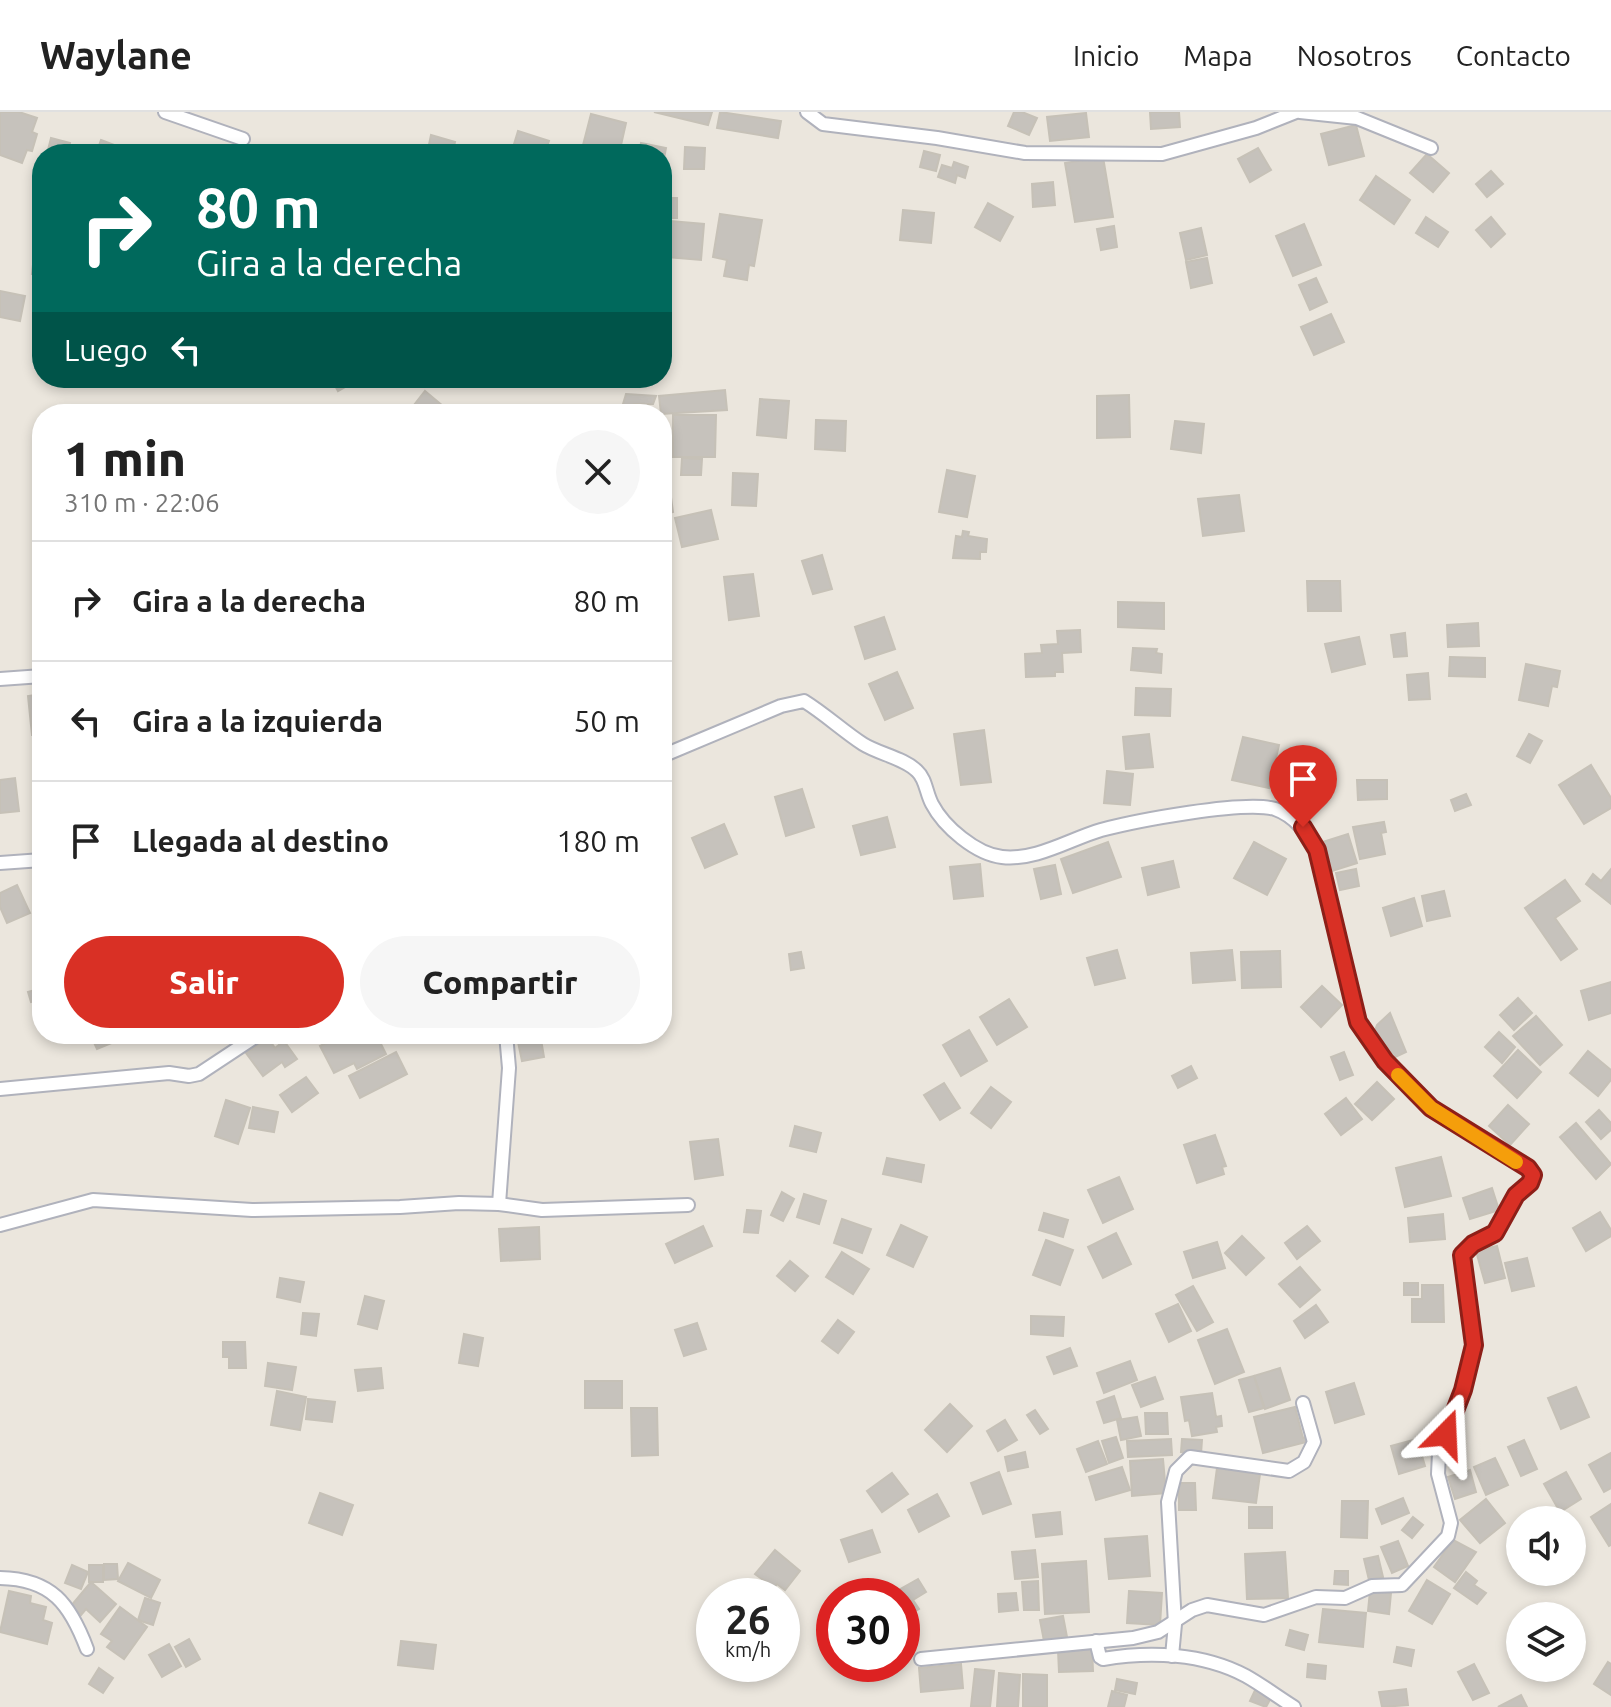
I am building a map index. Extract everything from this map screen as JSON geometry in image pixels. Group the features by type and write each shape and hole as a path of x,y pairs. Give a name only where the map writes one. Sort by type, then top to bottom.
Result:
{"street":[{"path":"165,112 243,139"},
{"path":"807,112 823,124 1025,153 1162,154 1256,128 1298,112 1357,118 1431,148"},
{"path":"0,679 32,677"},
{"path":"672,752 781,706 804,701 864,745 916,768 932,804 948,825 972,845 1001,857 1032,854 1101,830 1164,817 1249,806 1276,810 1303,827 1317,850 1358,1022 1385,1061 1431,1108 1528,1168 1533,1175 1530,1183 1516,1195 1495,1233 1473,1244 1462,1255 1474,1345 1463,1390 1439,1453 1438,1474 1451,1523 1448,1536 1402,1585 1372,1586 1345,1598 1316,1597 1264,1615 1207,1605 1192,1610 1175,1624 1158,1632 921,1659"},
{"path":"0,863 32,861"},
{"path":"0,1089 169,1073 189,1076 199,1074 248,1044"},
{"path":"499,1204 509,1068 507,1044"},
{"path":"0,1225 93,1200 252,1210 459,1203 542,1210 688,1205"},
{"path":"1172,1656 1175,1624 1168,1502 1176,1471 1190,1457 1289,1471 1304,1462 1314,1442 1303,1403"},
{"path":"0,1578 18,1578 48,1590 71,1611 87,1649"},
{"path":"1096,1641 1103,1659 1133,1654 1172,1656 1217,1664 1244,1675 1294,1707"}],"building":[{"path":"0,112 19,112 37,118 32,132 37,134 32,151 27,150 22,163 0,155"},
{"path":"654,112 712,112 708,125"},
{"path":"720,112 781,121 778,138 717,128"},
{"path":"1014,112 1037,118 1029,135 1008,126"},
{"path":"1150,112 1179,112 1180,127 1151,129"},
{"path":"1086,113 1089,137 1050,141 1047,117"},
{"path":"591,114 626,123 621,144 583,144"},
{"path":"1356,125 1364,156 1329,165 1321,134"},
{"path":"518,131 549,141 548,144 514,144"},
{"path":"431,135 455,142 454,144 429,144"},
{"path":"51,138 70,143 70,144 50,144"},
{"path":"685,147 705,148 704,169 684,169"},
{"path":"1258,148 1271,170 1250,182 1238,159"},
{"path":"924,151 940,155 936,171 920,167"},
{"path":"1427,154 1449,173 1433,192 1410,173"},
{"path":"1103,157 1113,217 1075,222 1065,163"},
{"path":"954,162 968,167 965,178 957,175 955,183 938,177 942,165 952,168"},
{"path":"1491,171 1503,184 1487,197 1476,184"},
{"path":"1376,176 1410,200 1394,224 1360,200"},
{"path":"1053,182 1055,205 1033,207 1032,184"},
{"path":"672,198 677,198 677,218 672,218"},
{"path":"988,203 1013,217 1000,241 975,227"},
{"path":"903,210 934,213 931,243 900,240"},
{"path":"720,214 762,220 754,266 749,265 747,280 724,276 727,260 713,257"},
{"path":"1426,217 1448,232 1438,247 1416,233"},
{"path":"1491,217 1505,234 1491,247 1476,230"},
{"path":"672,221 704,224 701,260 672,257"},
{"path":"1304,224 1321,265 1293,276 1276,236"},
{"path":"1114,226 1117,247 1101,250 1097,229"},
{"path":"1201,228 1207,255 1186,260 1180,233"},
{"path":"1207,258 1212,283 1191,288 1186,262"},
{"path":"1316,278 1327,302 1310,310 1299,285"},
{"path":"0,291 25,296 20,321 0,317"},
{"path":"1331,314 1344,342 1314,355 1301,327"},
{"path":"725,390 727,410 672,413 672,404 660,404 659,396"},
{"path":"425,391 441,404 415,404"},
{"path":"626,394 656,396 653,404 623,404"},
{"path":"1129,395 1130,437 1097,438 1097,396"},
{"path":"760,399 789,401 786,438 757,435"},
{"path":"673,415 716,415 715,457 673,457"},
{"path":"816,420 846,421 845,451 815,449"},
{"path":"1175,421 1204,424 1201,453 1171,449"},
{"path":"682,458 702,459 701,475 681,475"},
{"path":"947,470 975,476 967,517 939,512"},
{"path":"733,473 758,474 756,506 732,505"},
{"path":"1239,495 1244,531 1203,536 1198,499"},
{"path":"711,510 718,539 682,547 675,518"},
{"path":"963,531 969,532 968,536 987,539 986,552 980,552 980,559 953,558 956,536 962,537"},
{"path":"822,555 832,589 813,594 802,561"},
{"path":"753,574 759,616 729,620 724,577"},
{"path":"1307,581 1340,581 1341,611 1308,611"},
{"path":"1118,602 1164,603 1164,629 1118,627"},
{"path":"884,617 895,649 865,659 855,627"},
{"path":"1478,623 1479,646 1448,647 1447,625"},
{"path":"1080,630 1081,652 1062,653 1063,672 1055,672 1055,676 1026,677 1025,654 1042,653 1041,645 1058,644 1057,631"},
{"path":"1405,633 1407,656 1394,657 1391,635"},
{"path":"1359,637 1365,664 1332,672 1325,644"},
{"path":"1133,648 1157,649 1156,653 1162,654 1161,673 1131,670"},
{"path":"1450,657 1485,658 1485,677 1449,676"},
{"path":"1526,664 1560,671 1557,687 1552,686 1548,706 1519,700"},
{"path":"897,672 913,708 885,720 869,684"},
{"path":"1428,673 1430,699 1409,700 1407,675"},
{"path":"1136,688 1171,689 1170,716 1135,715"},
{"path":"32,695 32,735 28,696"},
{"path":"984,730 991,782 961,785 954,734"},
{"path":"1149,734 1153,767 1126,769 1123,737"},
{"path":"1529,734 1542,741 1530,763 1517,756"},
{"path":"1243,737 1279,745 1269,788 1232,780"},
{"path":"1591,765 1611,798 1611,808 1584,824 1559,785"},
{"path":"1107,771 1133,774 1130,805 1104,803"},
{"path":"15,778 19,811 0,813 0,780"},
{"path":"1357,780 1387,780 1387,799 1358,800"},
{"path":"802,789 814,827 786,836 775,797"},
{"path":"1466,794 1471,805 1455,811 1451,800"},
{"path":"887,817 895,847 861,855 853,826"},
{"path":"1384,822 1386,832 1381,833 1385,854 1360,859 1353,827"},
{"path":"724,824 737,854 705,868 692,838"},
{"path":"1348,834 1357,863 1332,871 1323,842"},
{"path":"1108,842 1121,877 1073,893 1061,859"},
{"path":"1254,842 1286,859 1267,895 1234,878"},
{"path":"1173,861 1179,887 1148,895 1142,868"},
{"path":"980,864 983,896 954,899 950,867"},
{"path":"1055,865 1061,894 1041,899 1034,869"},
{"path":"1356,869 1359,886 1340,890 1336,873"},
{"path":"1611,869 1611,904 1586,884 1593,874 1601,881"},
{"path":"1565,880 1580,901 1555,918 1577,949 1561,960 1525,908"},
{"path":"17,885 30,913 7,923 0,907 0,893"},
{"path":"1444,891 1450,916 1427,921 1422,896"},
{"path":"1414,898 1422,926 1391,936 1383,908"},
{"path":"1117,950 1125,978 1095,985 1087,958"},
{"path":"1232,950 1235,980 1193,983 1191,953"},
{"path":"1280,951 1281,987 1242,988 1241,952"},
{"path":"801,952 804,968 791,970 789,954"},
{"path":"1611,982 1611,1013 1589,1020 1581,991"},
{"path":"1322,986 1342,1005 1321,1027 1301,1007"},
{"path":"1518,998 1532,1013 1514,1030 1500,1015"},
{"path":"1009,999 1027,1027 997,1045 980,1017"},
{"path":"1390,1013 1406,1052 1393,1058 1385,1052 1388,1045 1381,1045 1373,1036 1377,1025"},
{"path":"1536,1016 1562,1045 1540,1065 1513,1036"},
{"path":"969,1030 987,1061 961,1076 943,1045"},
{"path":"1499,1032 1515,1047 1502,1063 1485,1047"},
{"path":"259,1044 272,1044 275,1048 286,1044 297,1059 285,1067 282,1062 263,1076 246,1053"},
{"path":"381,1044 386,1054 357,1069 354,1063 334,1073 320,1046"},
{"path":"518,1044 542,1044 544,1057 522,1061"},
{"path":"1518,1050 1541,1072 1517,1098 1494,1076"},
{"path":"1588,1051 1611,1070 1611,1080 1598,1096 1570,1073"},
{"path":"396,1052 407,1074 360,1098 349,1076"},
{"path":"1344,1052 1353,1075 1340,1080 1331,1057"},
{"path":"1191,1066 1197,1078 1178,1088 1172,1076"},
{"path":"306,1077 318,1093 292,1112 280,1095"},
{"path":"1377,1082 1394,1099 1372,1120 1355,1104"},
{"path":"944,1083 960,1108 940,1120 924,1095"},
{"path":"991,1087 1011,1102 991,1128 971,1113"},
{"path":"1346,1098 1362,1119 1341,1135 1325,1114"},
{"path":"226,1100 250,1108 238,1144 215,1136"},
{"path":"1508,1105 1529,1124 1510,1145 1489,1126"},
{"path":"253,1107 278,1112 274,1132 249,1128"},
{"path":"1599,1110 1611,1123 1611,1130 1601,1139 1586,1122"},
{"path":"1576,1123 1611,1164 1596,1179 1560,1137"},
{"path":"795,1126 821,1133 816,1152 790,1146"},
{"path":"1215,1135 1226,1166 1222,1167 1224,1174 1197,1183 1184,1145"},
{"path":"718,1139 723,1175 695,1179 690,1142"},
{"path":"1441,1157 1451,1196 1405,1207 1396,1168"},
{"path":"887,1158 924,1165 921,1182 883,1174"},
{"path":"1119,1177 1133,1209 1103,1223 1088,1190"},
{"path":"1492,1188 1499,1210 1470,1219 1463,1198"},
{"path":"782,1192 794,1199 783,1221 771,1215"},
{"path":"804,1194 826,1201 819,1224 797,1217"},
{"path":"747,1210 761,1211 758,1233 744,1232"},
{"path":"1600,1212 1611,1230 1611,1236 1586,1251 1573,1228"},
{"path":"1044,1213 1068,1220 1063,1237 1039,1230"},
{"path":"1443,1214 1445,1239 1410,1242 1408,1218"},
{"path":"842,1219 871,1229 862,1253 834,1243"},
{"path":"901,1225 927,1237 913,1267 887,1255"},
{"path":"703,1226 712,1246 675,1263 666,1244"},
{"path":"1307,1226 1320,1241 1297,1259 1285,1243"},
{"path":"539,1227 540,1259 501,1261 499,1229"},
{"path":"1116,1233 1131,1264 1103,1278 1088,1247"},
{"path":"1242,1236 1264,1258 1246,1275 1225,1253"},
{"path":"1046,1240 1073,1250 1060,1285 1033,1275"},
{"path":"1217,1242 1225,1268 1193,1278 1184,1252"},
{"path":"1497,1246 1505,1278 1485,1283 1476,1251"},
{"path":"842,1252 869,1269 853,1294 826,1277"},
{"path":"1527,1258 1534,1286 1512,1291 1505,1263"},
{"path":"790,1261 808,1276 795,1291 777,1276"},
{"path":"1300,1267 1320,1290 1300,1307 1279,1284"},
{"path":"280,1278 304,1282 300,1302 277,1297"},
{"path":"1404,1283 1418,1283 1418,1295 1404,1295"},
{"path":"1422,1285 1443,1285 1444,1322 1412,1322 1412,1299 1422,1299"},
{"path":"1193,1286 1213,1322 1197,1331 1176,1295"},
{"path":"365,1296 384,1301 377,1329 358,1324"},
{"path":"1178,1304 1191,1331 1169,1342 1156,1314"},
{"path":"1316,1305 1328,1322 1305,1338 1294,1321"},
{"path":"303,1313 319,1314 316,1336 301,1334"},
{"path":"1031,1316 1064,1317 1063,1336 1031,1334"},
{"path":"838,1320 854,1332 838,1353 822,1341"},
{"path":"697,1323 706,1349 684,1356 675,1330"},
{"path":"1227,1329 1244,1372 1215,1384 1198,1340"},
{"path":"464,1334 483,1338 478,1366 459,1363"},
{"path":"223,1342 245,1342 246,1368 229,1368 229,1357 223,1357"},
{"path":"1070,1348 1077,1366 1054,1374 1047,1357"},
{"path":"1130,1361 1137,1380 1104,1393 1097,1373"},
{"path":"268,1363 296,1367 292,1390 265,1386"},
{"path":"381,1368 383,1388 358,1391 355,1370"},
{"path":"1280,1368 1290,1400 1265,1409 1254,1376"},
{"path":"1254,1376 1264,1408 1249,1412 1239,1380"},
{"path":"1155,1377 1163,1399 1141,1407 1132,1385"},
{"path":"585,1381 622,1381 622,1408 585,1408"},
{"path":"1354,1383 1364,1414 1335,1423 1326,1392"},
{"path":"1576,1387 1589,1417 1561,1429 1548,1398"},
{"path":"277,1391 306,1397 300,1430 271,1425"},
{"path":"1212,1393 1216,1417 1221,1416 1222,1426 1216,1427 1217,1432 1192,1436 1189,1420 1185,1421 1181,1397"},
{"path":"1114,1396 1121,1418 1104,1423 1097,1402"},
{"path":"308,1399 335,1402 332,1422 306,1419"},
{"path":"950,1404 972,1426 947,1452 925,1430"},
{"path":"1295,1407 1303,1438 1309,1436 1310,1441 1263,1453 1254,1417"},
{"path":"631,1408 657,1408 658,1455 632,1456"},
{"path":"1035,1410 1048,1429 1040,1434 1027,1415"},
{"path":"1145,1413 1167,1413 1168,1434 1146,1434"},
{"path":"1137,1417 1141,1436 1121,1440 1117,1420"},
{"path":"1005,1420 1017,1440 998,1451 987,1431"},
{"path":"1116,1437 1123,1458 1109,1463 1102,1441"},
{"path":"1171,1439 1172,1455 1128,1457 1127,1441"},
{"path":"1182,1439 1202,1440 1201,1454 1181,1452"},
{"path":"1417,1439 1425,1466 1399,1474 1391,1446"},
{"path":"1524,1440 1537,1469 1521,1476 1508,1447"},
{"path":"1098,1441 1107,1464 1086,1472 1077,1449"},
{"path":"1025,1452 1028,1467 1008,1471 1005,1457"},
{"path":"1611,1453 1611,1488 1604,1492 1589,1465"},
{"path":"1495,1458 1508,1485 1486,1495 1474,1467"},
{"path":"1163,1459 1166,1493 1132,1496 1130,1461"},
{"path":"1122,1467 1130,1490 1096,1500 1089,1477"},
{"path":"1217,1468 1260,1474 1256,1503 1213,1498"},
{"path":"1470,1470 1476,1492 1455,1499 1448,1477"},
{"path":"999,1472 1011,1504 983,1514 971,1483"},
{"path":"1566,1472 1581,1499 1570,1506 1557,1506 1544,1484"},
{"path":"892,1473 908,1494 882,1512 867,1491"},
{"path":"1179,1483 1195,1483 1196,1510 1179,1510"},
{"path":"320,1493 353,1505 342,1535 309,1523"},
{"path":"937,1494 949,1516 919,1532 908,1510"},
{"path":"1403,1498 1409,1513 1382,1524 1376,1509"},
{"path":"1486,1499 1505,1523 1480,1543 1460,1520"},
{"path":"1342,1501 1368,1501 1367,1538 1341,1537"},
{"path":"1611,1504 1611,1545 1609,1546 1591,1517"},
{"path":"1249,1507 1272,1507 1272,1528 1249,1528"},
{"path":"1060,1512 1062,1534 1036,1537 1033,1515"},
{"path":"1413,1517 1423,1525 1412,1538 1402,1530"},
{"path":"872,1530 880,1552 849,1562 841,1540"},
{"path":"1147,1536 1150,1576 1109,1579 1105,1539"},
{"path":"1453,1540 1476,1552 1455,1582 1434,1567"},
{"path":"1398,1541 1408,1566 1392,1573 1381,1547"},
{"path":"775,1550 800,1571 794,1578 760,1578 755,1574"},
{"path":"1035,1550 1038,1577 1015,1579 1012,1552"},
{"path":"1285,1552 1288,1598 1247,1599 1245,1554"},
{"path":"1378,1556 1383,1577 1369,1580 1364,1559"},
{"path":"1086,1561 1089,1612 1045,1614 1042,1564"},
{"path":"128,1563 160,1580 151,1598 118,1581"},
{"path":"104,1564 117,1564 118,1579 104,1580"},
{"path":"72,1565 88,1572 81,1589 65,1583"},
{"path":"89,1565 103,1565 103,1582 89,1582"},
{"path":"1335,1571 1348,1571 1348,1585 1334,1584"},
{"path":"1466,1572 1477,1581 1474,1585 1486,1593 1477,1604 1454,1588"},
{"path":"1427,1580 1450,1594 1432,1624 1409,1611"},
{"path":"1038,1581 1039,1610 1024,1610 1022,1582"},
{"path":"91,1582 116,1604 100,1622 86,1609 81,1615 71,1606"},
{"path":"920,1582 926,1592 920,1596"},
{"path":"9,1591 31,1596 30,1603 46,1607 43,1620 52,1623 47,1644 0,1632"},
{"path":"1129,1591 1162,1593 1160,1625 1127,1623"},
{"path":"1370,1591 1391,1593 1389,1614 1368,1611"},
{"path":"1016,1593 1018,1610 999,1612 998,1594"},
{"path":"145,1598 160,1603 153,1625 138,1620"},
{"path":"120,1607 147,1627 124,1659 107,1647 112,1641 101,1634"},
{"path":"1323,1609 1366,1613 1363,1647 1319,1642"},
{"path":"1063,1616 1067,1637 1044,1641 1040,1620"},
{"path":"1290,1630 1308,1635 1304,1650 1286,1645"},
{"path":"189,1639 200,1659 186,1667 175,1647"},
{"path":"401,1641 436,1645 433,1669 398,1665"},
{"path":"169,1644 181,1666 162,1677 149,1655"},
{"path":"1397,1647 1414,1650 1411,1666 1394,1662"},
{"path":"1092,1648 1093,1671 1059,1672 1058,1650"},
{"path":"1608,1662 1611,1664 1611,1695 1594,1684"},
{"path":"961,1664 963,1688 921,1692 920,1668"},
{"path":"1308,1664 1326,1666 1325,1679 1307,1677"},
{"path":"1474,1664 1489,1693 1473,1700 1458,1672"},
{"path":"99,1668 113,1678 103,1693 89,1684"},
{"path":"975,1669 994,1671 990,1707 971,1706"},
{"path":"999,1673 1020,1675 1018,1707 997,1707"},
{"path":"1023,1674 1047,1675 1047,1707 1023,1707"},
{"path":"1117,1679 1137,1683 1135,1694 1115,1690"},
{"path":"1256,1688 1272,1696 1266,1707 1250,1701"},
{"path":"1406,1689 1408,1705 1382,1707 1379,1692"},
{"path":"1112,1691 1127,1695 1124,1707 1108,1707"},
{"path":"1521,1695 1527,1707 1498,1707"}],"slow traffic":[{"path":"1398,1075 1431,1108 1516,1162"}],"route":[{"path":"1303,827 1317,850 1358,1022 1385,1061 1431,1108 1528,1168 1533,1175 1530,1183 1516,1195 1495,1233 1473,1244 1462,1255 1474,1345 1463,1390 1446,1434"}]}
